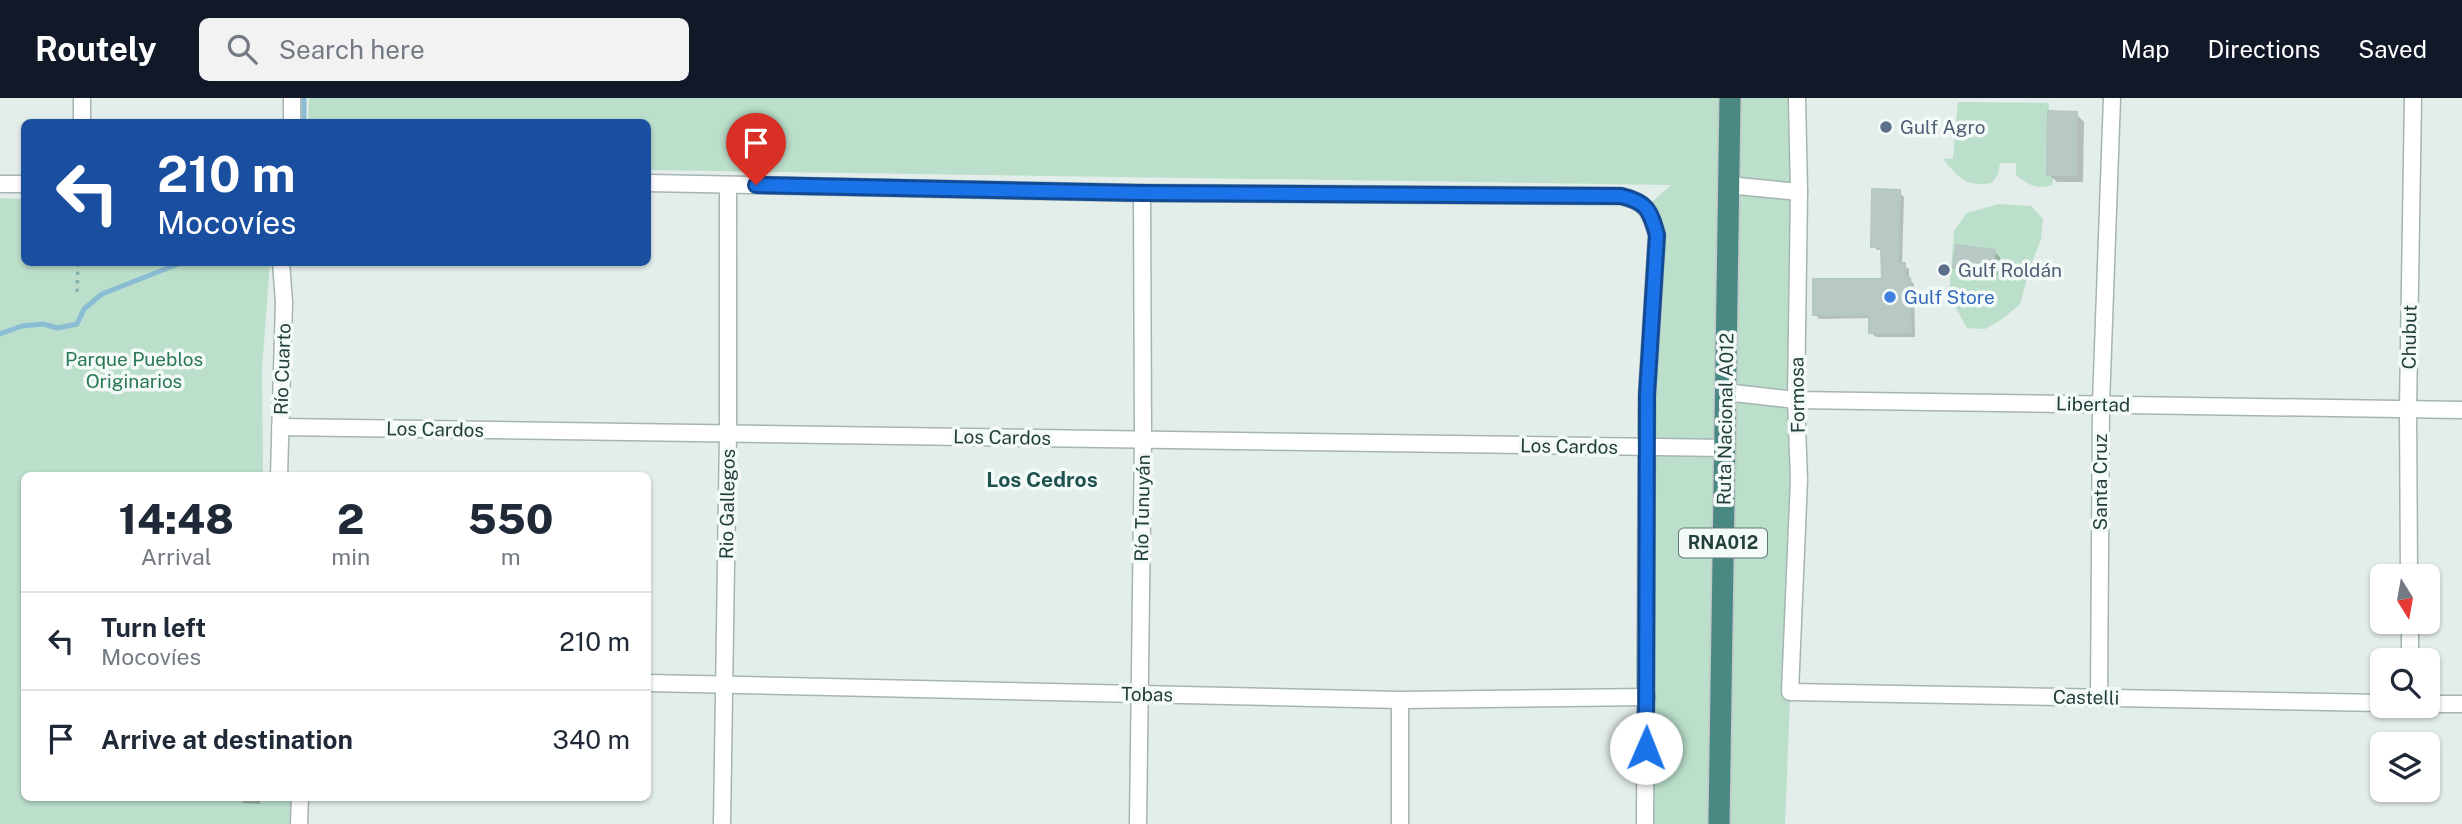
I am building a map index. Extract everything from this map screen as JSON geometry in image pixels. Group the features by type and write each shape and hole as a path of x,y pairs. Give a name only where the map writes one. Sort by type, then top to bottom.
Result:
{"highway":[{"name":"Ruta Nacional A012","path":"1719,824 1730,98"}],"street":[{"path":"82,98 82,119"},
{"path":"292,98 292,119"},
{"name":"Formosa","path":"1790,692 1798,480 1797,98"},
{"name":"Santa Cruz","path":"2099,698 2101,404 2112,98"},
{"name":"Chubut","path":"2409,564 2408,409 2413,98"},
{"path":"651,183 1142,193 1621,196 1638,200 1652,217 1657,235 1647,395 1645,824"},
{"path":"0,184 21,184"},
{"name":"Rio Gallegos","path":"722,824 728,433 728,185"},
{"path":"1728,185 1799,192"},
{"name":"Río Tunuyán","path":"1138,824 1143,440 1142,193"},
{"name":"Río Cuarto","path":"279,472 284,302 281,266"},
{"name":"Libertad","path":"1725,392 1796,400 2462,410"},
{"name":"Los Cardos","path":"280,427 1724,448"},
{"name":"Tobas","path":"651,683 1400,700 1647,697"},
{"name":"Castelli","path":"1790,692 2370,703"},
{"path":"1400,700 1400,824"},
{"path":"2440,704 2462,704"},
{"path":"299,824 300,801"}],"path":[{"path":"77,292 78,266"}],"green space":[{"path":"309,98 1797,98 1799,480 1785,824 1645,824 1657,235 1646,207 1671,185 651,170 651,119 308,119"},
{"path":"1958,102 2049,103 2047,174 2054,175 2052,185 2033,186 2016,175 2016,163 2000,163 1998,174 1992,183 1975,184 1958,176 1943,159 1953,158"},
{"name":"Parque Pueblos Originarios","path":"0,198 21,199 21,266 270,266 262,369 263,472 21,472 21,801 300,801 299,824 0,824"},
{"path":"1999,204 2031,206 2043,219 2041,240 2020,304 1985,329 1967,328 1949,296 1954,231 1967,213"}],"building":[{"path":"2048,111 2077,112 2076,175 2047,175"},
{"path":"1872,189 1900,190 1898,263 1905,263 1905,278 1910,278 1911,333 1869,333 1869,315 1813,315 1813,279 1882,279 1881,247 1871,247"},
{"path":"1956,245 1995,250 1993,273 1953,268"}],"waterway":[{"path":"304,98 304,119"},
{"path":"0,334 22,326 43,324 58,328 77,324 84,309 102,294 173,266"}],"place":[{"name":"Gulf Agro","path":"1886,127"},
{"name":"Gulf Roldán","path":"1944,270"},
{"name":"Gulf Store","path":"1890,297"}],"district":[{"name":"Los Cedros","path":"1042,480"}],"route":[{"path":"756,185 1142,193 1621,196 1638,200 1652,217 1657,235 1647,395 1646,748"}]}
